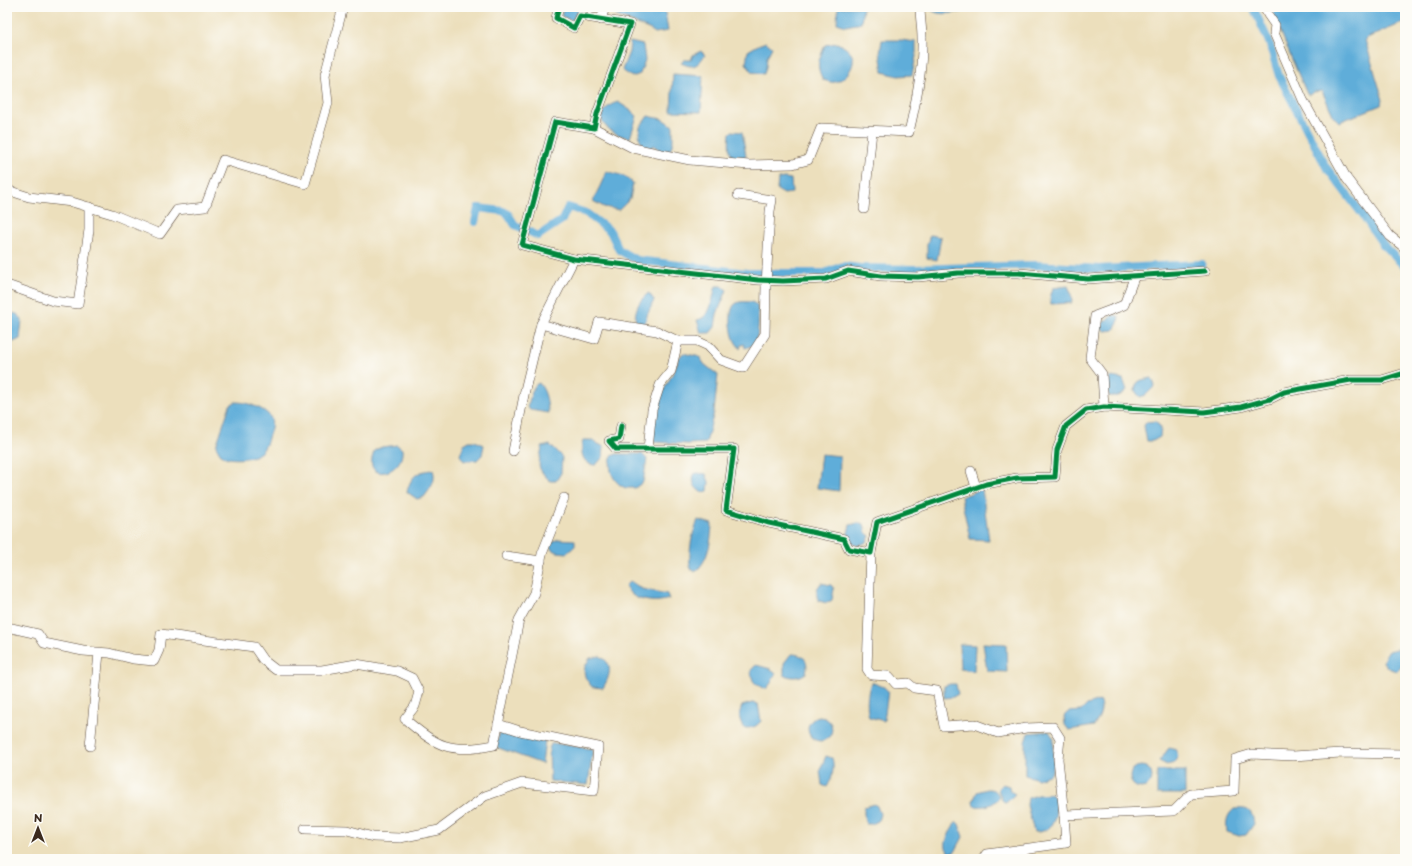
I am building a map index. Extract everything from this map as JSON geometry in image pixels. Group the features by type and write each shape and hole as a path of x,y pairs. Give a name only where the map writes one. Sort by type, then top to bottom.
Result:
{"street":[{"path":"7,190 29,197 72,202 112,214 160,234 177,210 205,207 223,160 305,184 328,103 325,75 343,7"},
{"path":"559,7 556,18 574,28 580,16 630,24 597,114 594,128"},
{"path":"601,20 605,7"},
{"path":"920,7 922,39 921,62 917,97 909,132 821,128 808,160 793,164 749,165 690,160 663,155 633,148 594,128 555,122 522,245 574,259 758,280 783,281 826,279 848,271 881,276 918,277 958,273 1019,273 1088,279 1205,270"},
{"path":"1264,7 1275,25 1274,33 1303,100 1347,179 1390,236 1405,248"},
{"path":"864,209 872,131"},
{"path":"541,324 594,340 599,322 657,331 678,340 697,341 708,346 721,360 743,368 764,334 770,211 772,200 738,195"},
{"path":"7,285 53,301 78,304 89,230 89,207"},
{"path":"513,452 525,390 541,324 574,259"},
{"path":"1104,407 1102,374 1090,358 1095,316 1124,305 1135,275"},
{"path":"648,448 652,410 660,385 671,371 678,340"},
{"path":"984,859 987,854 1066,843 1058,759 1060,738 1053,727 1026,728 998,732 974,724 944,726 937,691 914,688 908,683 896,684 889,676 871,675 867,669 871,553 878,522 986,484 1017,478 1055,477 1057,450 1066,426 1086,410 1104,407 1204,412 1241,407 1270,399 1284,392 1351,380 1382,380 1405,373"},
{"path":"621,426 619,439 609,440 616,449 734,448 726,510 769,523 844,539 849,549 871,553"},
{"path":"971,471 976,487"},
{"path":"7,627 38,634 44,643 58,647 109,653 133,659 154,661 159,650 161,634 254,647 263,660 276,670 322,670 356,664 397,671 412,678 419,692 415,706 405,720 422,735 441,745 463,749 476,749 494,745 520,620 534,593 541,561 564,498"},
{"path":"506,556 541,561"},
{"path":"90,746 99,653"},
{"path":"305,829 347,830 373,837 400,838 439,830 485,796 522,783 594,791 598,747 520,732 498,724"},
{"path":"1064,815 1174,811 1191,794 1234,791 1235,759 1252,754 1293,756 1341,753 1405,754"}],"water":[{"path":"564,7 600,7 599,10 579,9 572,21 561,16"},
{"path":"613,7 646,7 665,12 668,31 655,33 610,13"},
{"path":"838,7 863,7 861,23 846,26 837,23"},
{"path":"929,7 964,7 961,12 944,14 935,12"},
{"path":"1271,7 1405,7 1405,22 1365,40 1383,100 1381,105 1339,122 1334,117 1322,91 1314,92 1309,95 1307,94"},
{"path":"882,40 916,42 916,56 912,75 898,76 883,72 880,52"},
{"path":"630,42 643,45 645,60 640,74 632,77 622,70 629,52"},
{"path":"766,42 772,47 767,57 764,74 752,72 746,63 748,51"},
{"path":"837,43 846,49 853,58 851,69 842,79 838,81 832,82 823,80 819,70 821,55 825,45"},
{"path":"701,51 705,55 697,64 689,66 681,63 684,60 691,60 693,55"},
{"path":"673,74 703,76 701,112 671,111"},
{"path":"618,102 637,116 630,138 609,130 601,119 607,108"},
{"path":"648,116 662,119 673,126 673,142 670,151 658,151 657,147 653,145 651,149 642,144 639,137 640,127"},
{"path":"732,131 742,132 746,156 740,160 734,159 730,150 730,133"},
{"path":"606,171 624,176 633,183 630,199 619,210 604,207 593,201"},
{"path":"778,179 791,179 792,193 784,194 777,190"},
{"path":"930,235 941,237 937,260 927,258 927,244"},
{"path":"716,286 722,286 727,290 717,314 715,327 710,333 701,333 697,320 706,315 709,311"},
{"path":"1068,286 1071,293 1072,303 1051,304 1050,298 1053,288"},
{"path":"649,293 654,300 647,315 645,324 637,325 635,316 637,307 642,299"},
{"path":"738,302 752,302 757,305 758,315 758,330 755,345 745,348 744,344 741,345 740,349 735,342 732,333 732,310 734,305"},
{"path":"7,312 17,314 22,320 20,339 7,345"},
{"path":"1113,315 1119,316 1118,323 1114,330 1105,331 1101,328 1101,324"},
{"path":"683,353 700,357 704,364 718,375 714,412 706,443 687,444 654,442 653,424 659,399 674,371 679,358"},
{"path":"1111,377 1123,379 1127,390 1123,394 1119,396 1109,396 1106,391 1105,382"},
{"path":"1152,378 1155,386 1146,395 1140,397 1135,391 1138,382"},
{"path":"539,383 546,397 548,413 530,410 527,407 534,387"},
{"path":"235,402 241,402 259,408 268,414 272,424 265,447 261,452 248,458 227,458 220,453 216,446 230,405"},
{"path":"1156,421 1161,428 1160,437 1153,441 1147,441 1144,426 1146,422"},
{"path":"583,440 591,440 604,447 603,457 596,465 588,463 583,457"},
{"path":"469,441 475,441 484,445 482,455 477,460 464,461 460,455 464,444"},
{"path":"397,445 402,449 401,458 397,465 391,470 377,472 373,468 372,461 375,450 382,447"},
{"path":"550,445 562,457 561,473 556,481 550,481 539,466 542,447"},
{"path":"616,454 642,454 647,459 643,482 635,488 626,488 621,486 612,475 610,465 612,456"},
{"path":"821,454 840,456 839,491 817,488"},
{"path":"433,470 434,478 431,488 424,497 417,499 407,492 410,482 416,475"},
{"path":"694,474 706,474 709,482 708,491 701,492 695,486 693,477"},
{"path":"982,489 989,540 970,539 961,497"},
{"path":"698,520 712,524 710,543 706,556 700,567 695,572 690,569 690,556 692,538"},
{"path":"858,523 864,525 866,533 870,536 867,542 857,546 849,541 847,537 850,525"},
{"path":"558,539 575,540 575,546 567,553 557,552 552,549 551,543"},
{"path":"630,581 642,589 667,594 669,599 655,601 639,599 631,594 625,586"},
{"path":"821,583 831,585 834,589 832,600 827,603 819,601 817,597 817,589"},
{"path":"983,643 1006,644 1007,672 987,671"},
{"path":"959,644 975,645 974,671 960,669"},
{"path":"1398,649 1404,650 1404,657 1402,664 1396,671 1388,668 1383,662 1388,652"},
{"path":"791,654 799,655 806,661 806,673 796,677 784,675 784,663"},
{"path":"600,656 609,666 609,675 603,688 592,687 586,679 584,672 590,658"},
{"path":"756,665 771,669 776,673 766,689 756,684 752,678 751,670"},
{"path":"871,682 884,687 888,691 884,721 869,717 867,700"},
{"path":"956,684 958,694 953,697 944,698 944,686"},
{"path":"1099,701 1101,710 1094,726 1069,730 1065,725 1064,716 1068,712 1081,711 1087,705"},
{"path":"752,703 758,704 761,721 754,727 744,728 741,722 740,712 742,706"},
{"path":"820,717 828,721 832,729 828,737 820,741 812,737 808,729 812,721"},
{"path":"500,729 545,741 542,764 496,747"},
{"path":"1049,731 1054,739 1054,765 1051,774 1038,779 1025,775 1025,742 1028,733"},
{"path":"552,743 593,749 588,785 550,781 549,748"},
{"path":"1169,748 1176,750 1178,756 1174,763 1167,765 1159,761"},
{"path":"826,756 832,758 833,766 832,777 827,787 822,785 820,770"},
{"path":"1141,766 1149,769 1152,777 1149,785 1141,788 1133,785 1130,777 1133,769"},
{"path":"1157,771 1185,771 1185,794 1157,794"},
{"path":"1002,784 1009,786 1010,791 1015,794 1006,803 1002,800 998,789"},
{"path":"992,789 995,791 999,798 994,803 988,805 974,806 973,802 977,792"},
{"path":"1051,794 1056,798 1056,811 1053,822 1046,830 1034,832 1027,805 1028,798 1038,795"},
{"path":"874,804 877,806 880,814 878,821 872,824 866,824 864,807"},
{"path":"1234,809 1246,809 1252,815 1254,824 1246,835 1239,836 1227,832 1227,819 1229,814"},
{"path":"957,822 963,837 955,852 949,853 946,848 946,840 954,824"}],"waterway":[{"path":"1253,7 1269,42 1279,76 1326,167 1362,214 1384,246 1405,267"},
{"path":"475,222 478,208 503,211 508,214 515,225 538,236 562,220 568,207 586,213 610,231 619,250 636,260 747,273 825,273 843,266 860,268 915,269 1035,265 1099,269 1202,264"}],"cycle path":[{"path":"559,7 556,18 574,28 580,16 630,24 597,114 594,128 555,122 522,245 574,259 758,280 783,281 826,279 848,271 881,276 918,277 958,273 1019,273 1088,279 1205,271"},
{"path":"621,426 619,439 609,441 616,449 734,449 726,510 769,523 844,539 849,549 871,553 877,522 986,484 1017,478 1055,477 1057,450 1066,426 1086,410 1104,407 1204,412 1241,407 1270,399 1284,392 1351,380 1382,380 1405,373"}]}
